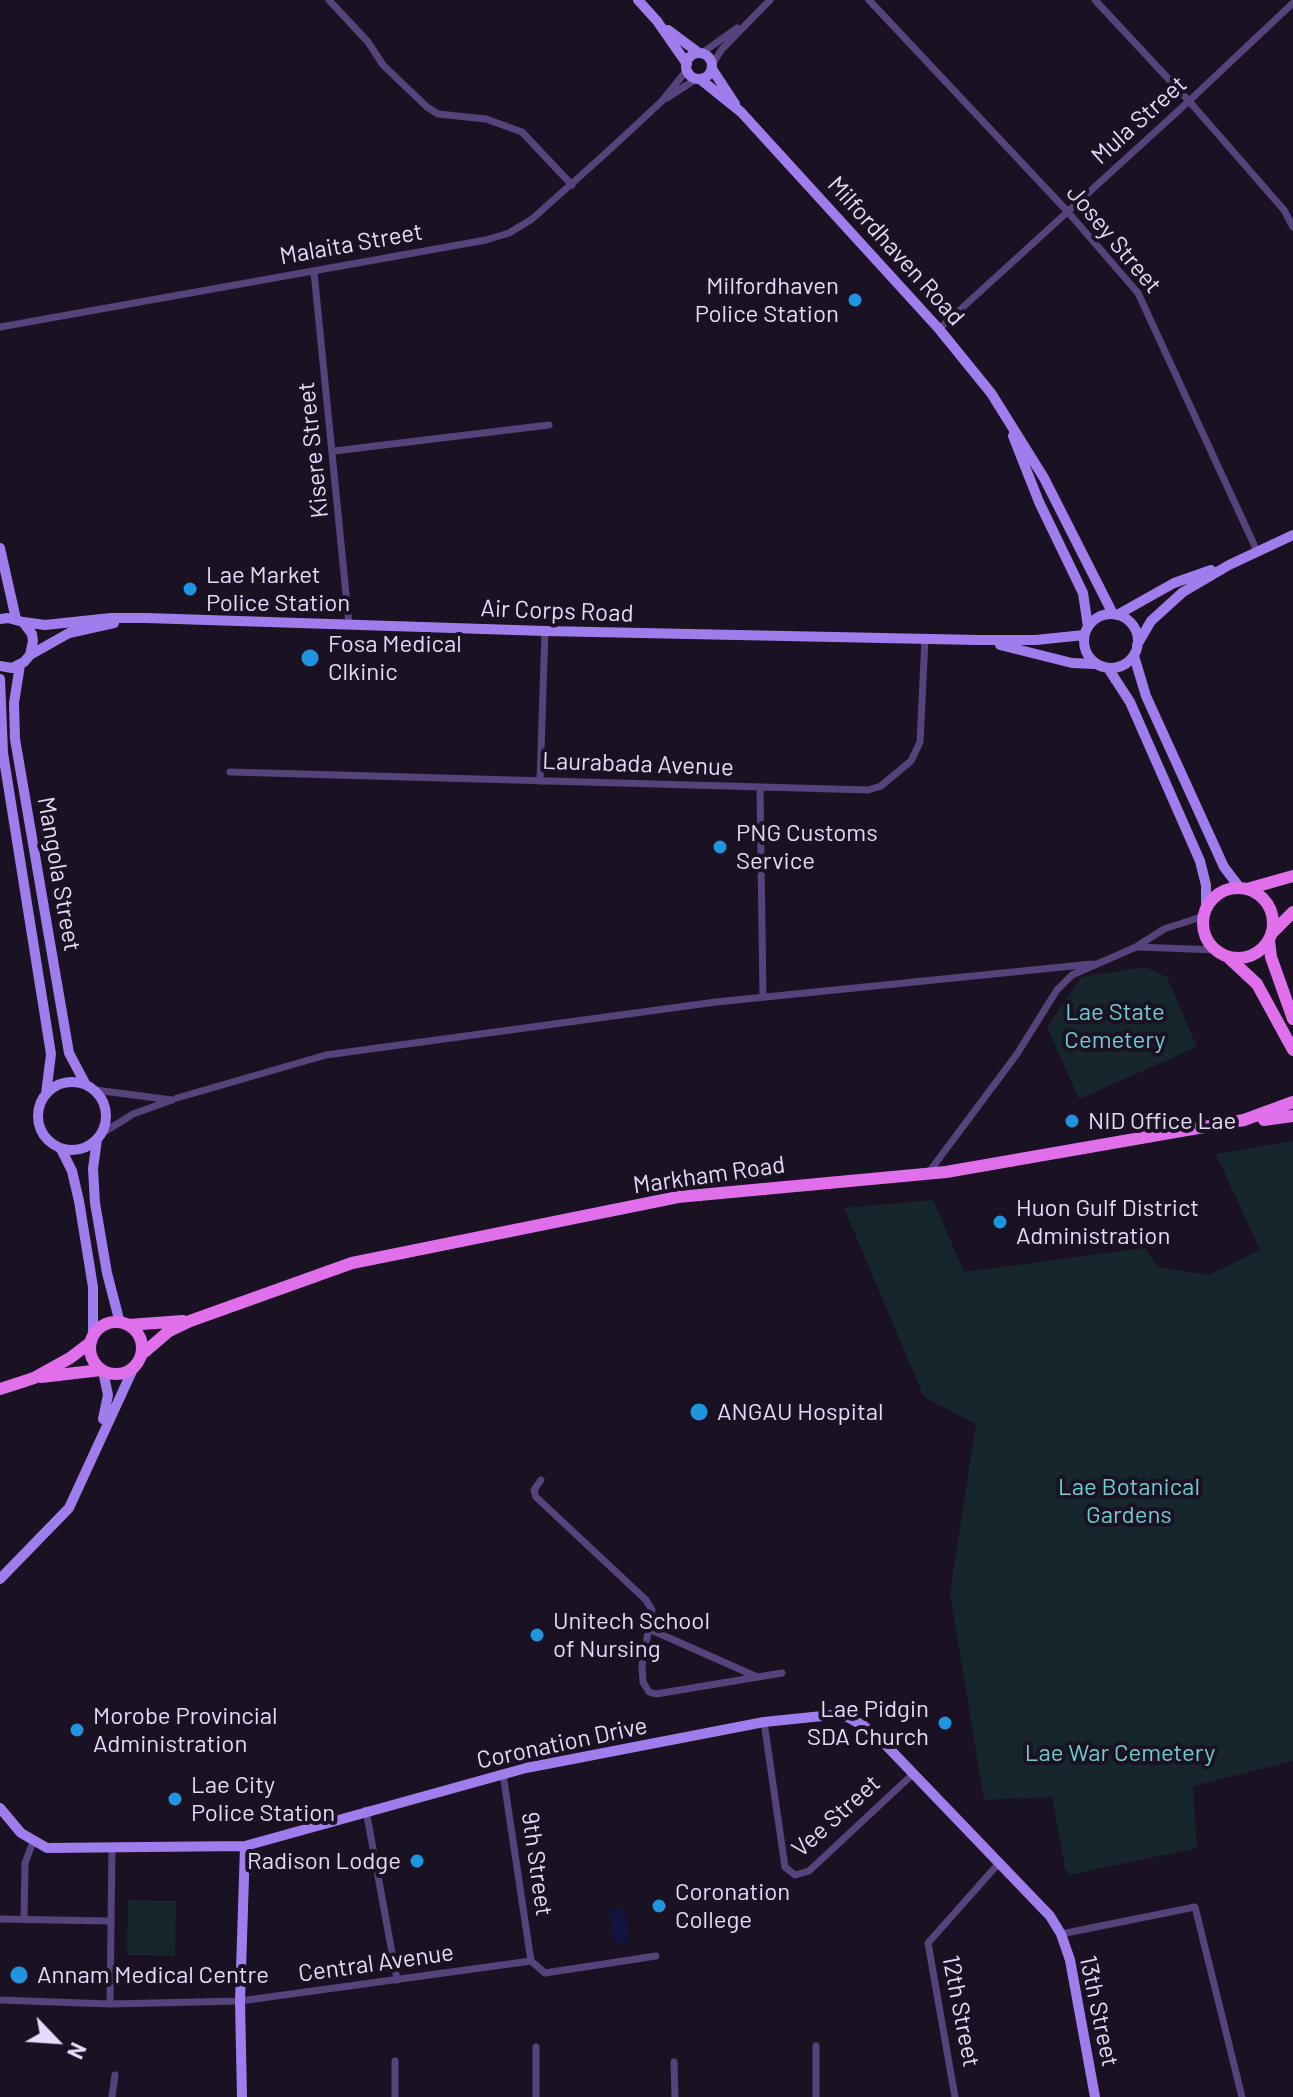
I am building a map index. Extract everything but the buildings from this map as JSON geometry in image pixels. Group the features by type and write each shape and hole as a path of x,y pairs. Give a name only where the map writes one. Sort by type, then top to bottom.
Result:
{"main road":[{"path":"1293,876 1218,894 1205,912 1205,934 1216,950 1257,984 1293,1050"},
{"path":"1244,888 1266,901 1274,922 1270,937 1271,957 1293,1019"},
{"path":"1228,957 1239,959 1251,956 1293,912"},
{"name":"Markham Road","path":"1244,1120 1293,1102"},
{"name":"Markham Road","path":"141,1355 157,1340 190,1321 349,1264 664,1200 928,1174 1244,1120 1293,1116"},
{"name":"Markham Road","path":"124,1324 190,1321"},
{"path":"0,1389 34,1378 70,1358 107,1324 124,1324 138,1334 141,1355 134,1367 119,1374 102,1370 34,1378"},
{"path":"92,1340 91,1357 102,1370"}],"street":[{"path":"329,0 368,42 383,65 427,107 438,114 486,119 522,132 572,185"},
{"path":"638,0 657,21 698,79 707,76 722,49 770,0"},
{"name":"Josey Street","path":"869,0 1068,212 1138,293 1257,551"},
{"path":"1095,0 1189,101 1284,210 1293,227"},
{"name":"Mula Street","path":"939,329 1293,3"},
{"path":"687,67 689,58 760,9"},
{"path":"657,21 708,56 712,67"},
{"name":"Malaita Street","path":"0,327 314,272 509,233 532,219 572,185 662,101 687,67"},
{"name":"Milfordhaven Road","path":"712,67 741,112 939,329 991,393 1044,478 1115,615"},
{"name":"Malaita Street","path":"662,101 698,79"},
{"name":"Milfordhaven Road","path":"698,79 741,112"},
{"name":"Kisere Street","path":"314,272 349,624"},
{"path":"334,451 549,425"},
{"name":"Milfordhaven Road","path":"1010,427 1023,466 1083,593 1086,631"},
{"path":"1229,565 1187,577 1115,615 1100,616 1086,631 1088,656 1095,664 1108,668 1123,666 1151,621 1164,608 1229,565 1293,535"},
{"path":"0,548 19,621 32,634 30,655"},
{"path":"1115,615 1132,624 1136,631 1135,651 1146,696 1224,867 1244,888"},
{"name":"Air Corps Road","path":"0,619 45,625 136,618 978,640 1036,640 1086,631"},
{"name":"Air Corps Road","path":"20,665 30,655 69,633 136,618"},
{"path":"540,781 545,631"},
{"name":"Laurabada Avenue","path":"230,772 868,790 893,778 911,761 920,742 925,639"},
{"name":"Air Corps Road","path":"978,640 1072,663 1095,664"},
{"path":"0,666 12,668 20,665"},
{"name":"Mangola Street","path":"20,665 14,703 15,739 69,1053 91,1087"},
{"path":"928,1174 1017,1054 1057,990 1072,975 1205,912 1206,885 1200,861 1130,702 1108,668"},
{"name":"Mangola Street","path":"0,679 3,753 51,1054 46,1094"},
{"path":"760,787 763,997"},
{"path":"1136,947 1216,950"},
{"path":"177,1098 326,1055 763,997 1092,964"},
{"path":"78,1082 91,1087 172,1100 121,1120 81,1149 61,1149 48,1141 38,1124 39,1105 46,1094 60,1083 78,1082"},
{"path":"91,1087 105,1106 106,1116 93,1169 95,1203 112,1297 124,1324"},
{"path":"61,1149 72,1171 93,1287 92,1340"},
{"path":"0,1579 69,1508 134,1367"},
{"path":"92,1455 108,1401 102,1370"},
{"path":"541,1480 534,1490 536,1497 646,1600 652,1610 642,1666 643,1682 649,1692 656,1694 782,1673"},
{"path":"649,1629 757,1677"},
{"name":"Coronation Drive","path":"33,1842 47,1848 245,1846 503,1774 764,1722 842,1714 864,1726 914,1773 1050,1916 1061,1934"},
{"name":"Vee Street","path":"764,1722 785,1867 795,1875 809,1871 914,1773"},
{"name":"9th Street","path":"503,1774 531,1961"},
{"path":"0,1808 33,1842 25,1863 24,1919"},
{"path":"366,1810 397,1980"},
{"path":"110,2004 112,1846"},
{"path":"242,2097 240,2001 245,1846"},
{"name":"12th Street","path":"955,2097 928,1943 999,1863"},
{"path":"1061,1934 1195,1907 1242,2097"},
{"path":"0,1919 110,1921"},
{"name":"13th Street","path":"1061,1934 1070,1960 1095,2097"},
{"name":"Central Avenue","path":"0,2000 110,2004 240,2001 531,1961 545,1973 656,1956"},
{"path":"816,2046 816,2097"},
{"path":"536,2047 536,2097"},
{"path":"395,2061 395,2097"},
{"path":"674,2062 675,2097"},
{"path":"112,2097 115,2075"}],"green space":[{"name":"Lae State Cemetery","path":"1145,967 1167,977 1197,1047 1079,1099 1047,1027 1082,977"},
{"name":"Lae Botanical Gardens","path":"1293,1141 1293,1761 1193,1786 1197,1848 1069,1875 1065,1868 1052,1797 984,1800 950,1593 976,1424 924,1397 844,1208 933,1200 964,1272 1145,1248 1158,1267 1208,1275 1260,1250 1216,1154"},
{"path":"128,1900 176,1901 175,1956 127,1955"}],"shaded area":[{"path":"625,1908 629,1941 614,1943 609,1910"}],"place":[{"name":"Milfordhaven Police Station","path":"855,300"},
{"name":"Lae Market Police Station","path":"190,589"},
{"name":"Fosa Medical Clkinic","path":"310,658"},
{"name":"PNG Customs Service","path":"720,847"},
{"name":"NID Office Lae","path":"1072,1121"},
{"name":"Huon Gulf District Administration","path":"1000,1222"},
{"name":"ANGAU Hospital","path":"699,1412"},
{"name":"Unitech School of Nursing","path":"537,1635"},
{"name":"Lae Pidgin SDA Church","path":"945,1723"},
{"name":"Morobe Provincial Administration","path":"77,1730"},
{"name":"Lae City Police Station","path":"175,1799"},
{"name":"Radison Lodge","path":"417,1861"},
{"name":"Coronation College","path":"659,1906"},
{"name":"Annam Medical Centre","path":"19,1975"}],"park label":[{"name":"Lae War Cemetery","path":"1120,1753"}]}
